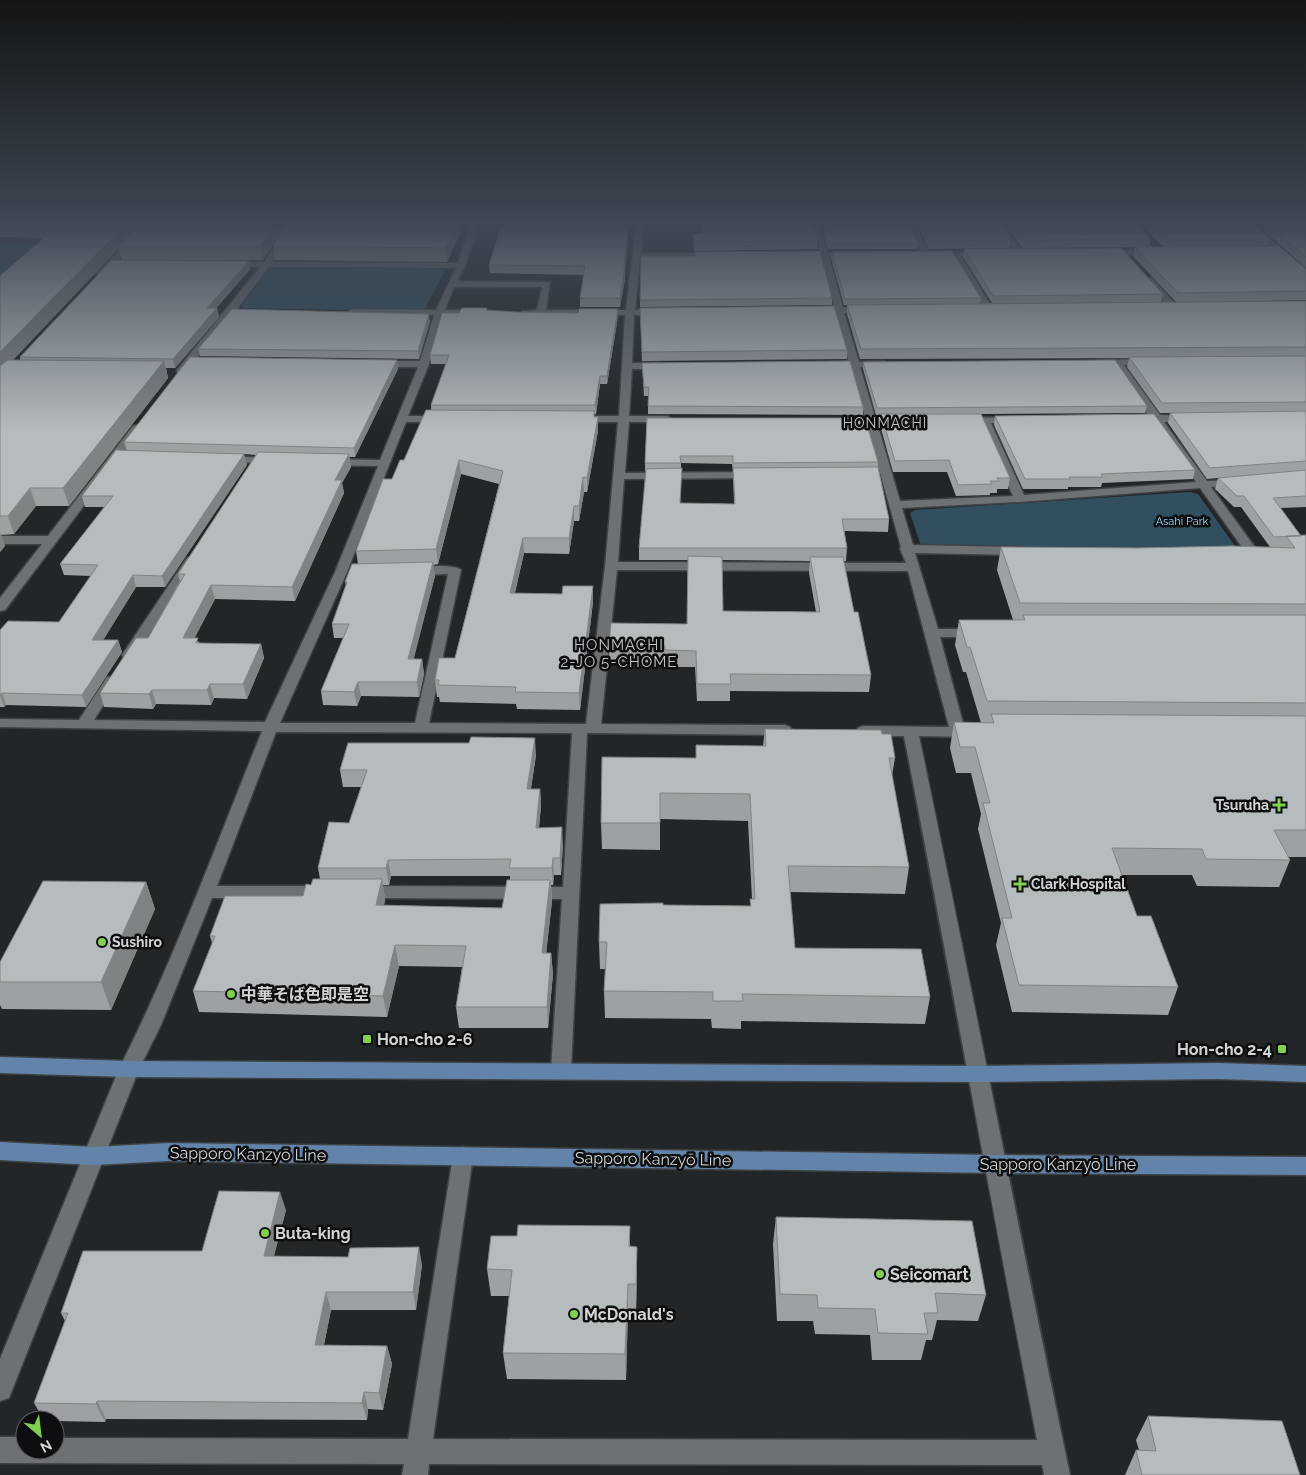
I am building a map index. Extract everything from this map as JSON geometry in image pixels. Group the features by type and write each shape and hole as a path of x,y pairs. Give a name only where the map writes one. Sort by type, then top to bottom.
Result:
{"main road":[{"path":"0,1065 129,1069 562,1070 977,1074 1218,1071 1306,1074"},
{"name":"Sapporo Kanzyō Line","path":"0,1151 94,1156 168,1152 994,1164 1306,1166"}],"street":[{"path":"174,375 193,361 245,293"},
{"path":"0,1388 129,1069 206,892 270,728 341,572 424,364 447,293"},
{"path":"541,313 545,293"},
{"path":"562,1070 570,893 586,729 611,566 632,293"},
{"path":"834,293 871,420 880,474 894,505 932,633 958,732"},
{"path":"979,293 989,309"},
{"path":"1160,293 1173,307"},
{"path":"809,310 876,310"},
{"path":"231,311 245,312"},
{"path":"342,312 487,313"},
{"path":"514,313 670,312"},
{"path":"1117,362 1253,554"},
{"path":"1088,363 1157,362"},
{"path":"365,363 424,364"},
{"path":"826,365 894,364"},
{"path":"628,366 667,366"},
{"path":"0,607 145,418"},
{"path":"1129,419 1198,418"},
{"path":"401,419 449,419"},
{"path":"566,419 674,419"},
{"path":"831,420 908,420"},
{"path":"956,420 1022,420"},
{"path":"984,420 1020,499"},
{"path":"115,456 127,457"},
{"path":"217,459 286,461"},
{"path":"246,476 257,460"},
{"path":"315,462 383,464"},
{"path":"619,476 766,474"},
{"path":"894,505 1020,499 1250,481"},
{"path":"0,540 52,540"},
{"path":"83,725 198,549"},
{"path":"906,549 1035,551"},
{"path":"1233,553 1306,553"},
{"path":"611,566 912,567"},
{"path":"398,571 456,570 420,728"},
{"path":"341,572 359,572"},
{"path":"932,633 991,633"},
{"path":"0,723 270,728 801,730"},
{"path":"851,731 986,732"},
{"path":"910,731 953,939 994,1164 1054,1463"},
{"path":"206,892 570,893"},
{"path":"417,1464 463,1156"},
{"path":"0,1450 417,1464 1026,1453 1054,1463"}],"green space":[{"path":"251,293 433,293 425,309 418,311 243,308 241,306"},
{"name":"Asahi Park","path":"1190,492 1198,494 1235,546 1229,549 921,546 910,513 915,510"}],"building":[{"path":"0,293 58,293 0,352"},
{"path":"81,293 221,293 207,308 217,308 173,359 20,357"},
{"path":"581,293 621,293 620,298 580,298"},
{"path":"640,293 831,293 832,298 640,300"},
{"path":"843,293 978,293 981,298 845,299"},
{"path":"991,293 1163,294 993,296"},
{"path":"1306,301 1306,347 861,349 847,305"},
{"path":"834,306 847,350 642,352 640,308"},
{"path":"462,308 487,308 486,310 517,312 578,313 579,309 618,309 607,376 600,376 595,405 431,405 449,355 430,355 442,313 459,313"},
{"path":"232,309 429,314 418,351 198,349"},
{"path":"1306,356 1306,402 1162,403 1129,357"},
{"path":"190,357 397,360 354,448 124,442"},
{"path":"8,360 164,361 63,488 30,488 8,516 0,516 0,366"},
{"path":"1115,360 1147,406 877,408 863,362"},
{"path":"850,361 863,407 648,406 649,387 644,387 642,363"},
{"path":"426,410 594,411 594,417 598,417 587,478 583,477 579,506 574,506 569,538 523,538 510,593 562,594 563,586 593,586 579,693 515,692 516,687 438,685 439,680 435,680 439,658 455,658 503,471 459,460 436,549 356,551 383,479 392,479 400,460 404,460"},
{"path":"1306,411 1306,461 1210,468 1170,413"},
{"path":"881,414 981,414 1010,478 997,478 999,481 990,481 992,484 958,485 949,460 895,461"},
{"path":"1154,414 1195,470 1101,474 1103,477 1069,477 1070,479 1025,479 995,416"},
{"path":"647,418 865,418 878,462 733,463 733,456 680,456 681,463 645,463"},
{"path":"116,450 244,454 162,576 133,575 92,640 118,640 82,695 2,693 0,695 0,630 8,621 59,622 98,565 60,564 113,496 82,496"},
{"path":"258,452 349,454 335,480 342,480 292,587 211,585 183,638 198,638 196,643 261,644 243,684 210,684 207,690 152,690 149,694 100,693 136,638 148,638 185,574 178,574"},
{"path":"878,467 889,519 842,519 847,548 639,548 646,469 682,468 680,503 735,504 733,468"},
{"path":"1306,470 1306,496 1273,498 1301,536 1274,537 1244,496 1237,496 1218,478"},
{"path":"1306,535 1306,604 1020,603 1001,547 1137,548 1233,546 1295,548 1286,536"},
{"path":"688,556 722,557 723,611 820,612 810,557 843,557 854,612 858,612 871,675 730,674 731,684 697,684 696,651 665,650 665,646 609,645 611,623 687,624"},
{"path":"433,562 408,659 422,659 417,682 358,682 354,692 321,691 349,624 332,624 352,564"},
{"path":"1023,615 1306,615 1306,703 987,701 970,647 967,647 959,620 1025,620"},
{"path":"991,714 1306,716 1306,830 1274,830 1290,860 1206,859 1202,849 1112,848 1137,916 1151,916 1178,987 1019,985 1002,918 1012,918 983,803 990,803 975,747 960,747 954,722 994,723"},
{"path":"765,729 881,730 882,734 891,734 895,758 889,758 909,867 788,866 795,948 921,949 930,997 742,994 743,1001 713,1001 713,992 604,991 607,942 599,942 600,904 663,903 663,905 751,906 750,899 755,899 750,794 660,793 660,823 601,823 602,757 696,758 696,745 766,746"},
{"path":"471,737 535,738 527,789 540,789 536,828 562,827 560,858 553,858 552,868 509,868 511,859 388,860 386,868 318,868 329,822 349,823 367,770 340,770 348,743 469,743"},
{"path":"313,879 382,879 376,905 502,908 507,880 550,880 542,953 551,953 547,1007 456,1007 466,946 395,945 383,996 193,991 215,936 210,936 225,896 303,896 306,884 311,885"},
{"path":"43,881 146,882 101,982 0,982 0,962"},
{"path":"219,1191 280,1192 264,1256 348,1257 350,1248 419,1247 413,1292 326,1292 315,1345 387,1346 379,1393 364,1392 362,1403 97,1401 96,1404 34,1403 68,1313 61,1313 83,1251 202,1251"},
{"path":"776,1217 972,1221 986,1295 935,1293 938,1313 924,1313 928,1334 878,1333 875,1309 818,1308 817,1295 780,1294"},
{"path":"518,1225 630,1226 629,1246 637,1247 636,1284 628,1284 625,1354 503,1353 512,1270 487,1269 491,1236 517,1236"},
{"path":"1148,1416 1282,1421 1300,1475 1142,1475 1136,1450 1156,1451"}],"place":[{"name":"Tsuruha","path":"1279,805"},
{"name":"Clark Hospital","path":"1020,884"},
{"name":"Sushiro","path":"102,942"},
{"name":"中華そば色即是空","path":"231,994"},
{"name":"Hon-cho 2-6","path":"367,1039"},
{"name":"Hon-cho 2-4","path":"1282,1049"},
{"name":"Buta-king","path":"265,1233"},
{"name":"Seicomart","path":"880,1274"},
{"name":"McDonald's","path":"574,1314"}],"district":[{"name":"HONMACHI","path":"885,423"},
{"name":"HONMACHI 2-JO 5-CHOME","path":"619,654"}]}
